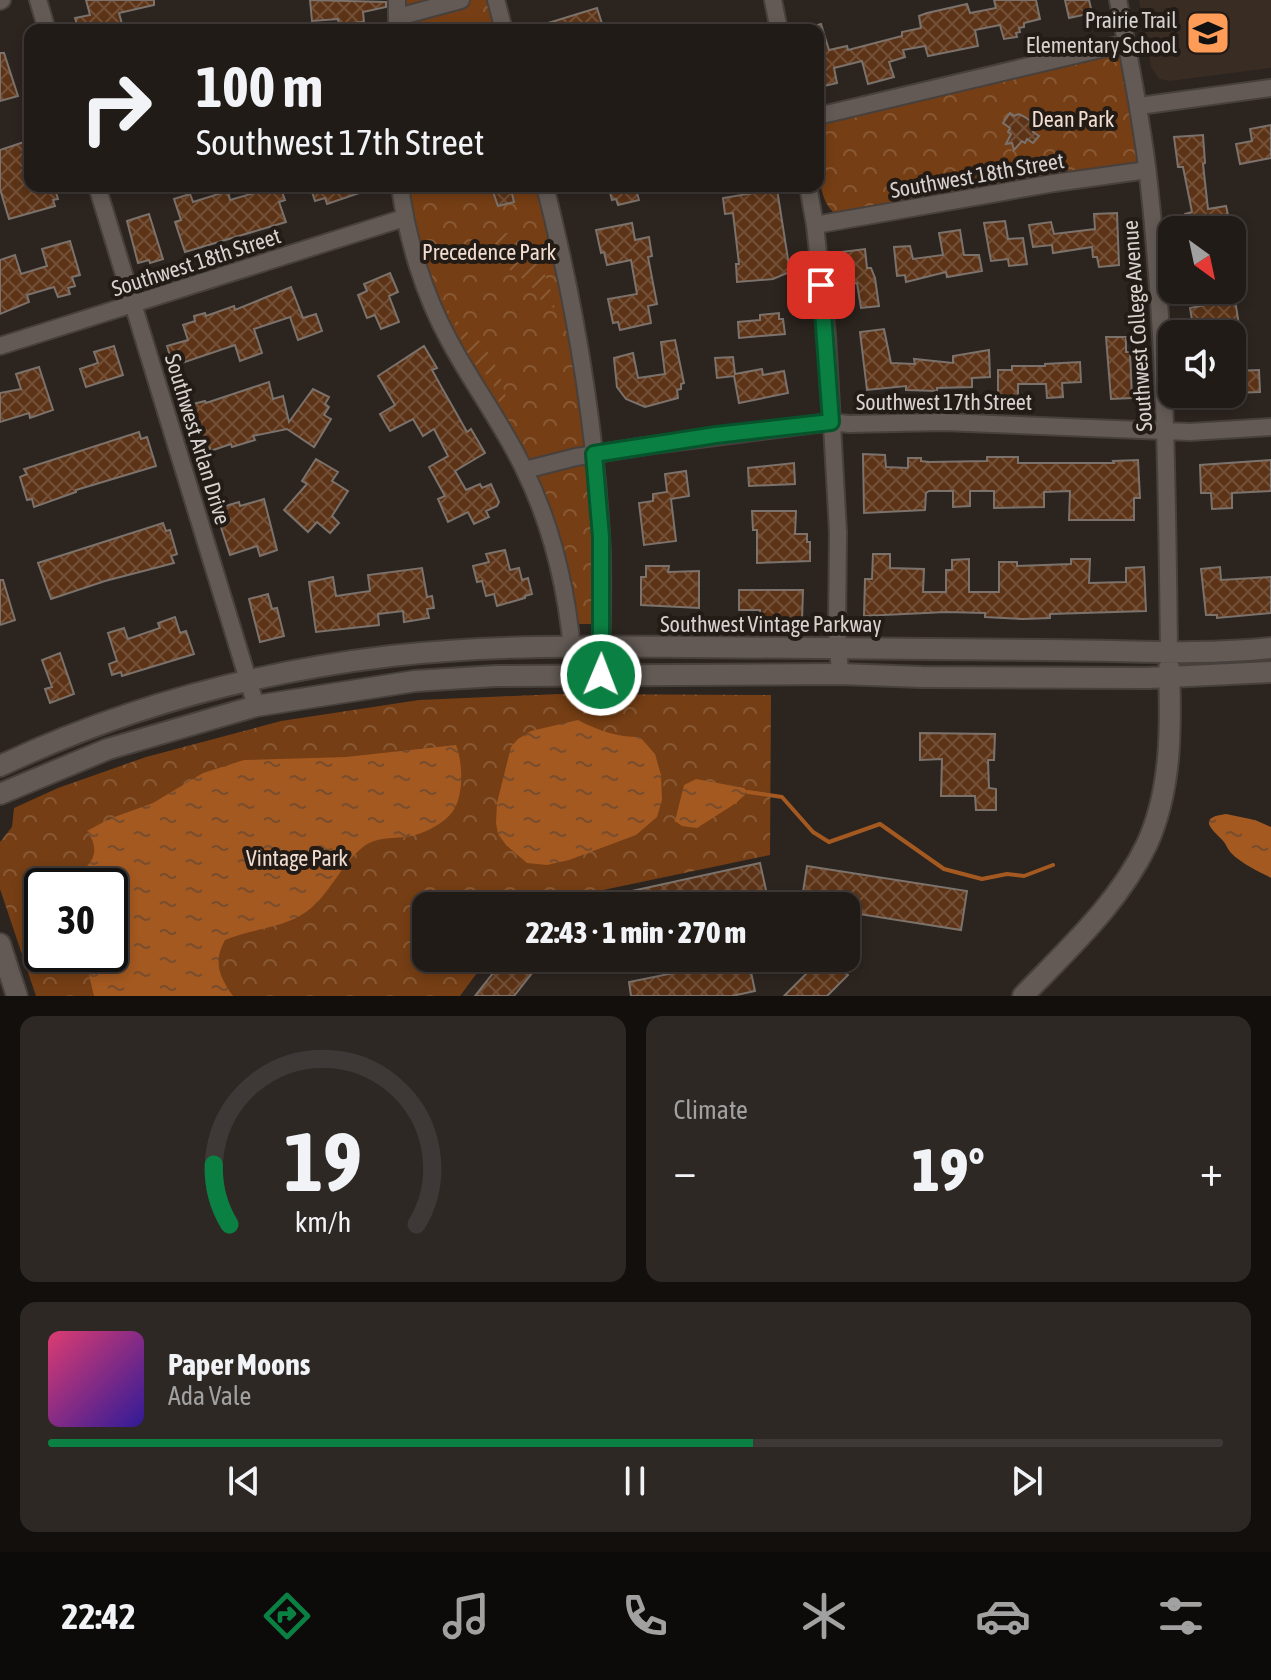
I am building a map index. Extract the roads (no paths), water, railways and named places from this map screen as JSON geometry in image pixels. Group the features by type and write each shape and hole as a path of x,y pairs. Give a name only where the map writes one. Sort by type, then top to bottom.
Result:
{"street":[{"path":"38,0 45,24"},
{"path":"397,16 461,0"},
{"path":"496,0 502,24"},
{"path":"773,0 778,24"},
{"name":"Southwest College Avenue","path":"1118,0 1139,106 1147,170 1167,432 1169,652"},
{"path":"824,115 1126,43"},
{"path":"1139,106 1271,88"},
{"name":"Southwest 18th Street","path":"815,225 1147,170"},
{"name":"Southwest Arlan Drive","path":"99,192 256,706"},
{"path":"401,192 404,218 418,265 446,335 525,470 560,567 567,600 574,675"},
{"path":"546,192 571,306 594,454 601,537 601,675"},
{"path":"809,192 827,335 838,532 840,674"},
{"name":"Southwest 18th Street","path":"0,346 404,218"},
{"name":"Southwest 17th Street","path":"525,470 594,454 716,435 831,422 959,423 1167,432 1271,427"},
{"name":"Southwest Vintage Parkway","path":"0,766 124,716 248,681 392,656 456,650 601,646 1216,653 1271,648"},
{"path":"1023,996 1103,912 1148,842 1167,769 1169,652"},
{"path":"0,794 108,749 256,706 415,681 574,675 1169,678 1271,672"},
{"path":"0,944 17,996"}],"water":[{"path":"578,720 608,733 640,737 655,754 661,775 662,800 657,817 636,835 569,860 547,865 527,863 506,845 498,834 496,823 497,803 511,747 531,731"},
{"path":"456,745 461,770 457,804 445,820 416,835 368,843 306,912 288,922 225,940 219,955 219,969 233,996 94,996 88,972 128,972 128,868 85,868 94,854 92,839 87,831 109,819 153,803 203,773 244,760 346,757"},
{"path":"696,779 744,788 748,792 697,828 682,826 675,821 684,785"},
{"path":"1226,814 1271,827 1271,878 1235,857 1212,829 1211,819"}],"waterway":[{"path":"748,792 782,797 813,832 829,842 880,824 944,869 982,879 1007,874 1024,876 1053,865"}],"place":[{"name":"Prairie Trail Elementary School","path":"1208,33"}],"park label":[{"name":"Dean Park","path":"1073,119"},
{"name":"Precedence Park","path":"489,252"},
{"name":"Vintage Park","path":"297,858"}]}
